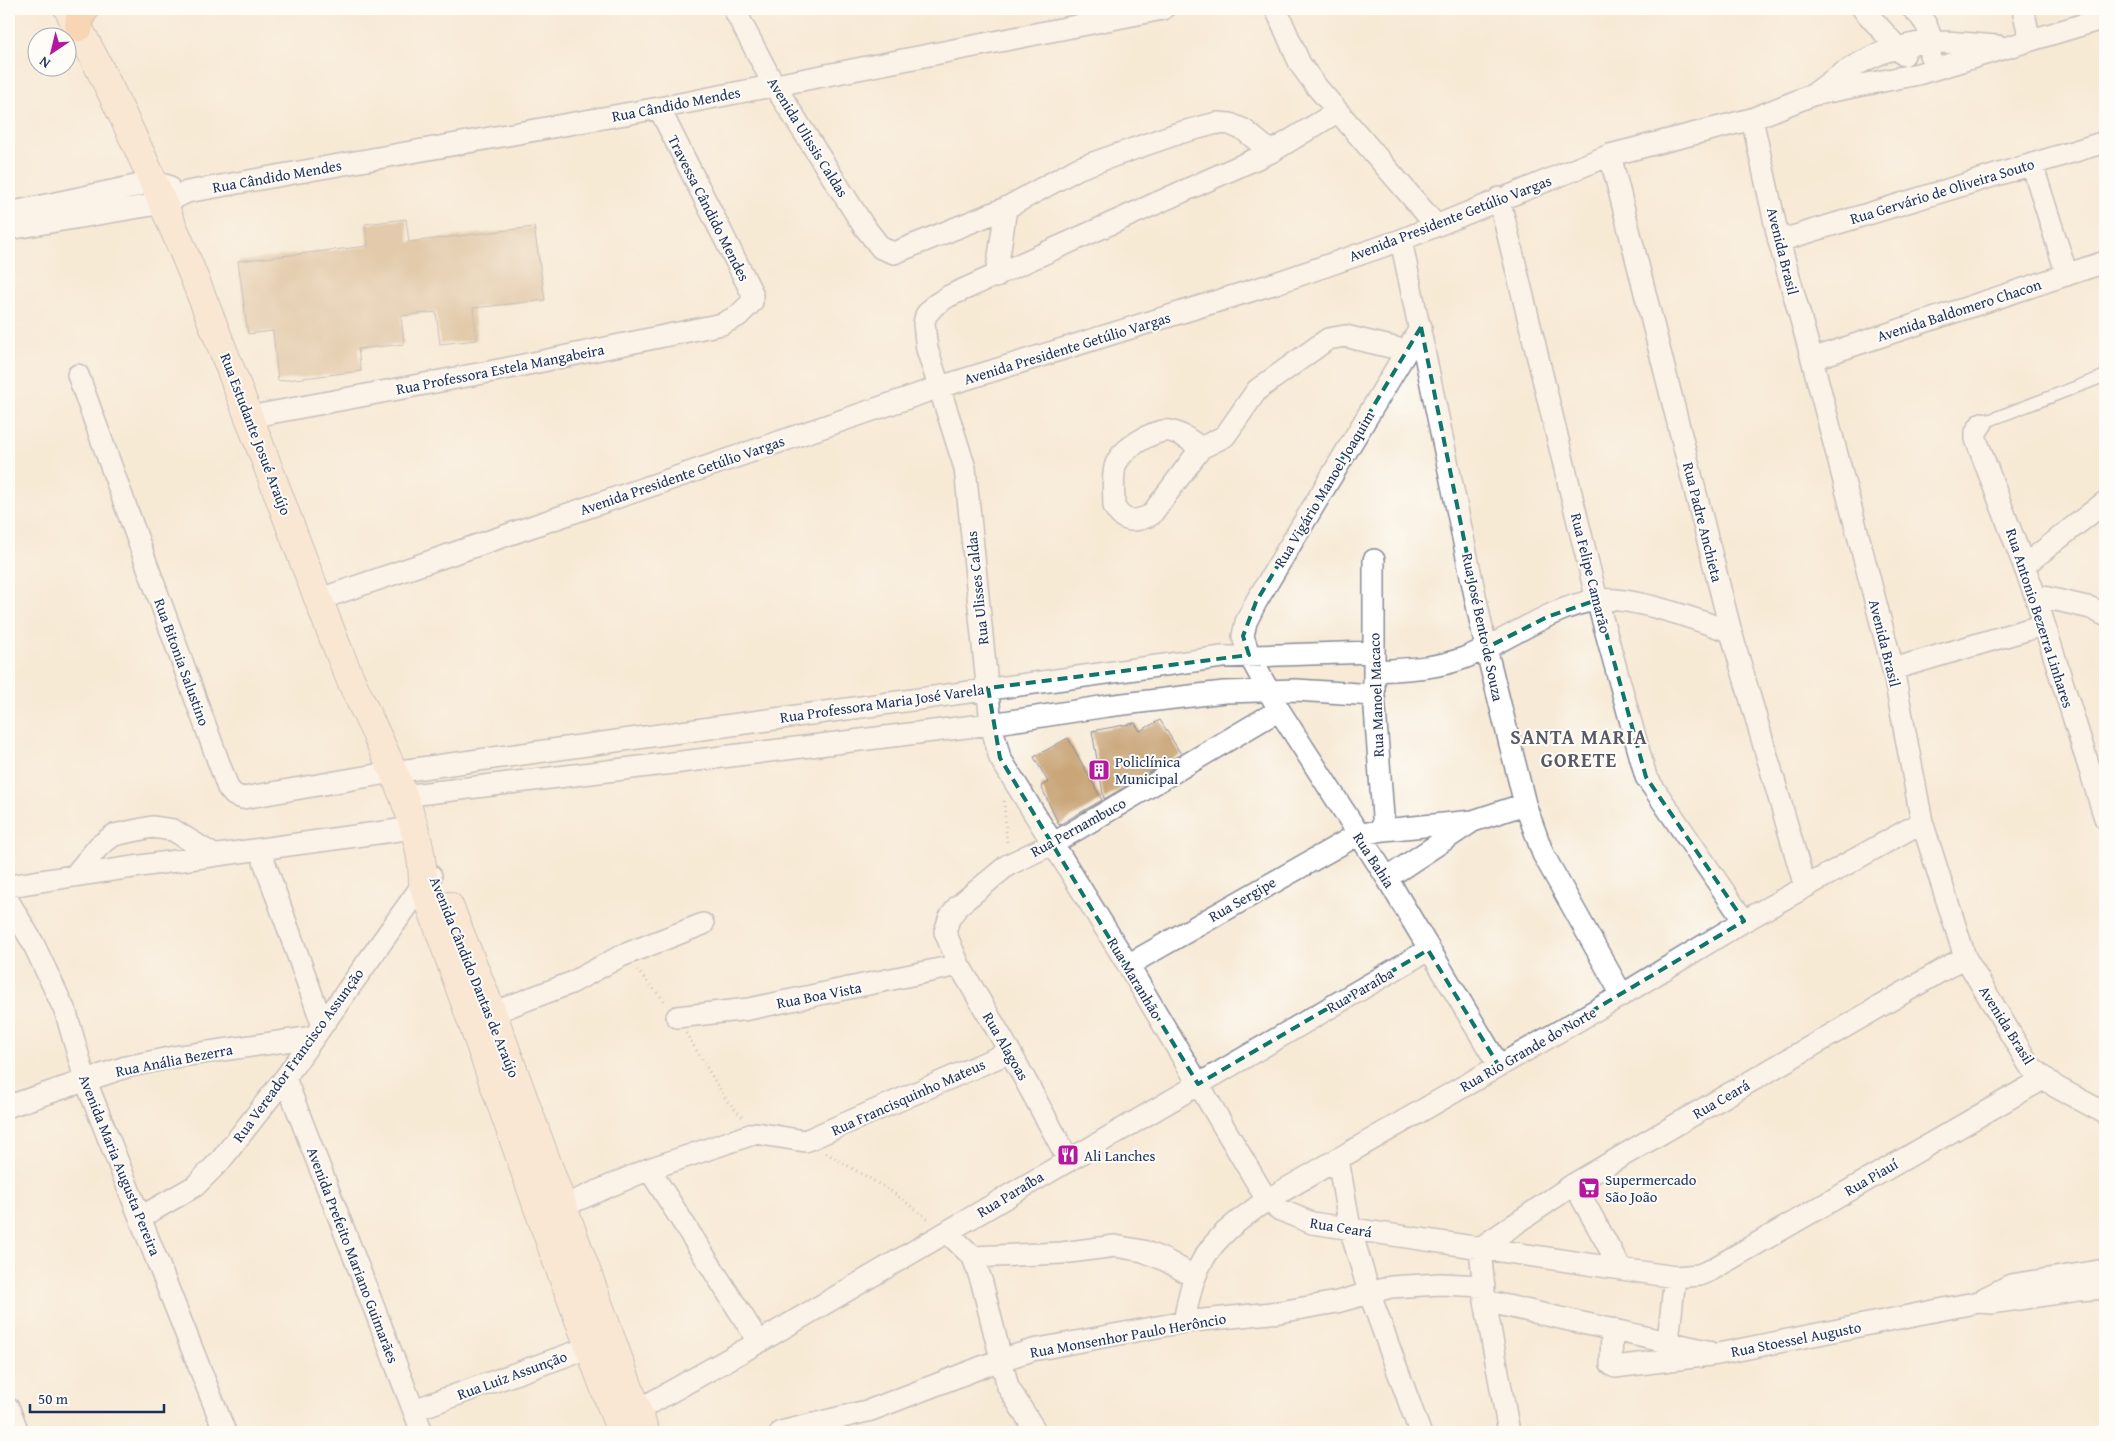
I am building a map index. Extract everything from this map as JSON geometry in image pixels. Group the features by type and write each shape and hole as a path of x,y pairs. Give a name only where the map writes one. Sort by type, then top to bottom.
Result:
{"main road":[{"name":"Rua Estudante Josué Araújo","path":"77,15 168,192 208,308 342,660 398,784 427,874"},
{"name":"Avenida Cândido Dantas de Araújo","path":"427,874 482,1017 599,1344 630,1425"},
{"name":"Avenida Cândido Dantas de Araújo","path":"515,1112 561,1207 565,1249"}],"street":[{"name":"Avenida Ulissis Caldas","path":"734,9 774,85 880,248 894,254 1006,208"},
{"name":"Rua Cândido Mendes","path":"9,213 34,216 660,108 1162,9"},
{"path":"1276,9 1300,64 1337,112 1434,224"},
{"path":"1862,9 1921,73 1932,42 1921,16 1913,9"},
{"path":"2020,43 2023,9"},
{"name":"Avenida Presidente Getúlio Vargas","path":"320,599 940,387 1276,283 1401,240 1434,224 1610,155 1752,118 1812,96 1921,73 2105,18"},
{"name":"Avenida Presidente Getúlio Vargas","path":"1812,96 1837,76 1873,56 1896,46 1932,42 2020,43"},
{"name":"Travessa Cândido Mendes","path":"660,108 752,294 752,302 747,308"},
{"path":"996,277 1271,152 1337,112"},
{"name":"Avenida Brasil","path":"1752,118 1778,241 1812,359 1893,669 1922,822 1965,957 2029,1065 2043,1078 2105,1113"},
{"path":"996,277 1006,208 1079,168 1179,133 1217,123 1230,124 1244,130 1271,152"},
{"name":"Rua Gervário de Oliveira Souto","path":"1778,241 2105,142"},
{"name":"Rua Padre Anchieta","path":"1610,155 1732,632 1805,887"},
{"path":"2032,164 2067,275"},
{"name":"Rua Felipe Camarão","path":"1499,198 1597,600 1646,777 1744,922"},
{"name":"Rua Cândido Mendes","path":"9,229 34,216"},
{"name":"Rua José Bento de Souza","path":"1401,240 1421,327 1486,648 1525,804 1543,854 1622,995"},
{"name":"Avenida Baldomero Chacon","path":"1812,359 2105,262"},
{"name":"Rua Ulisses Caldas","path":"996,277 949,296 934,305 926,315 924,323 928,348 965,468 991,724 1000,758"},
{"name":"Rua Professora Estela Mangabeira","path":"249,417 499,370 722,324 747,308"},
{"name":"Rua Vigário Manoel Joaquim","path":"1249,655 1243,636 1246,622 1256,602 1421,327"},
{"path":"1201,448 1179,434 1169,431 1156,434 1129,447 1120,455 1115,468 1114,506 1116,511 1130,521 1139,521 1151,514 1201,448 1225,436 1257,390 1328,339 1346,336 1407,351"},
{"name":"Rua Bitonia Salustino","path":"78,375 228,788 234,795 243,798 398,784"},
{"name":"Rua Antonio Bezerra Linhares","path":"1982,423 1976,432 1976,439 2025,565 2105,818"},
{"path":"2025,565 2105,502"},
{"name":"Rua Manoel Macaco","path":"1374,560 1374,695 1384,830"},
{"path":"2035,595 2091,608 2105,616"},
{"path":"1597,600 1664,610 1692,617 1732,632"},
{"name":"Rua Professora Maria José Varela","path":"398,784 988,688 1249,655 1439,666 1486,648 1547,617 1597,600"},
{"path":"1893,669 2043,625"},
{"name":"Rua Bahia","path":"1249,655 1280,710 1387,878 1498,1066"},
{"path":"398,784 991,724 1107,706 1224,692 1269,690 1374,695"},
{"name":"Rua Pernambuco","path":"945,932 949,919 958,906 1008,865 1054,843 1280,710"},
{"name":"Rua Maranhão","path":"1000,758 1128,965 1267,1200"},
{"path":"1387,878 1473,821 1525,804"},
{"name":"Rua Sergipe","path":"1128,965 1358,835 1384,830 1473,821"},
{"name":"Rua Rio Grande do Norte","path":"1184,1322 1195,1276 1212,1246 1224,1232 1267,1200 1622,995 1744,922 1922,822"},
{"path":"75,875 99,846 114,835 152,827 173,830 212,854"},
{"path":"9,886 212,854 260,850 413,828"},
{"path":"260,850 318,1030"},
{"name":"Rua Vereador Francisco Assunção","path":"141,1217 195,1186 221,1160 285,1078 427,874"},
{"name":"Avenida Maria Augusta Pereira","path":"9,902 33,943 66,1013 85,1079 225,1432"},
{"path":"482,1017 571,983 621,956 703,924"},
{"name":"Rua Alagoas","path":"945,932 959,965 1010,1052 1068,1159"},
{"name":"Rua Paraíba","path":"630,1425 759,1342 1068,1159 1428,950"},
{"name":"Rua Ceará","path":"1480,1248 1574,1184 1965,957"},
{"name":"Rua Boa Vista","path":"677,1017 749,1009 959,965"},
{"name":"Rua Anália Bezerra","path":"9,1106 85,1079 126,1067 318,1030"},
{"name":"Rua Francisquinho Mateus","path":"805,1141 1010,1052"},
{"name":"Avenida Prefeito Mariano Guimarães","path":"285,1078 422,1432"},
{"name":"Rua Piauí","path":"1699,1275 2043,1078"},
{"path":"561,1207 649,1169 756,1133 805,1141"},
{"path":"1338,1159 1350,1228 1369,1292 1420,1432"},
{"path":"649,1169 759,1342"},
{"path":"1574,1184 1621,1269"},
{"name":"Rua Ceará","path":"1267,1200 1280,1210 1298,1219 1675,1277 1699,1275"},
{"path":"947,1232 973,1257 982,1283 1000,1360 1011,1393 1036,1432"},
{"path":"973,1257 1062,1254 1115,1246 1143,1251 1195,1276"},
{"path":"1480,1248 1484,1293 1509,1432"},
{"name":"Rua Stoessel Augusto","path":"1612,1330 1612,1366 1718,1354 1979,1302 2000,1302 2105,1270"},
{"path":"1668,1341 1675,1277"},
{"name":"Rua Monsenhor Paulo Herôncio","path":"781,1432 871,1410 1000,1360 1033,1350 1184,1322 1280,1312 1336,1302 1369,1292 1391,1288 1440,1284 1484,1293 1612,1330 1668,1341 1718,1354"},
{"name":"Rua Stoessel Augusto","path":"2063,1284 2105,1288"},
{"name":"Rua Luiz Assunção","path":"414,1410 599,1344"},
{"path":"9,1409 18,1432"}],"lane":[{"path":"1982,423 2105,376"}],"path":[{"path":"1003,797 1008,865"},
{"path":"621,956 643,977 677,1017 727,1101 756,1133"},
{"path":"805,1141 891,1191 947,1232"}],"highlighted area":[{"path":"1421,327 1486,648 1547,617 1597,600 1646,777 1744,921 1499,1066 1428,950 1198,1084 1000,758 988,688 1249,655 1243,636 1256,602"}],"building":[{"path":"406,219 409,242 534,227 545,300 473,308 477,340 440,344 436,312 401,316 404,344 358,349 361,371 278,381 273,331 248,334 238,261 368,246 365,224"},
{"path":"1160,720 1181,754 1104,799 1092,731 1135,723 1140,731"},
{"path":"1068,738 1102,800 1059,825 1041,786 1048,782 1034,757"}],"place":[{"name":"Policlínica Municipal","path":"1099,770"},
{"name":"Ali Lanches","path":"1068,1155"},
{"name":"Supermercado São João","path":"1589,1188"}],"district":[{"name":"SANTA MARIA GORETE","path":"1579,748"}]}
